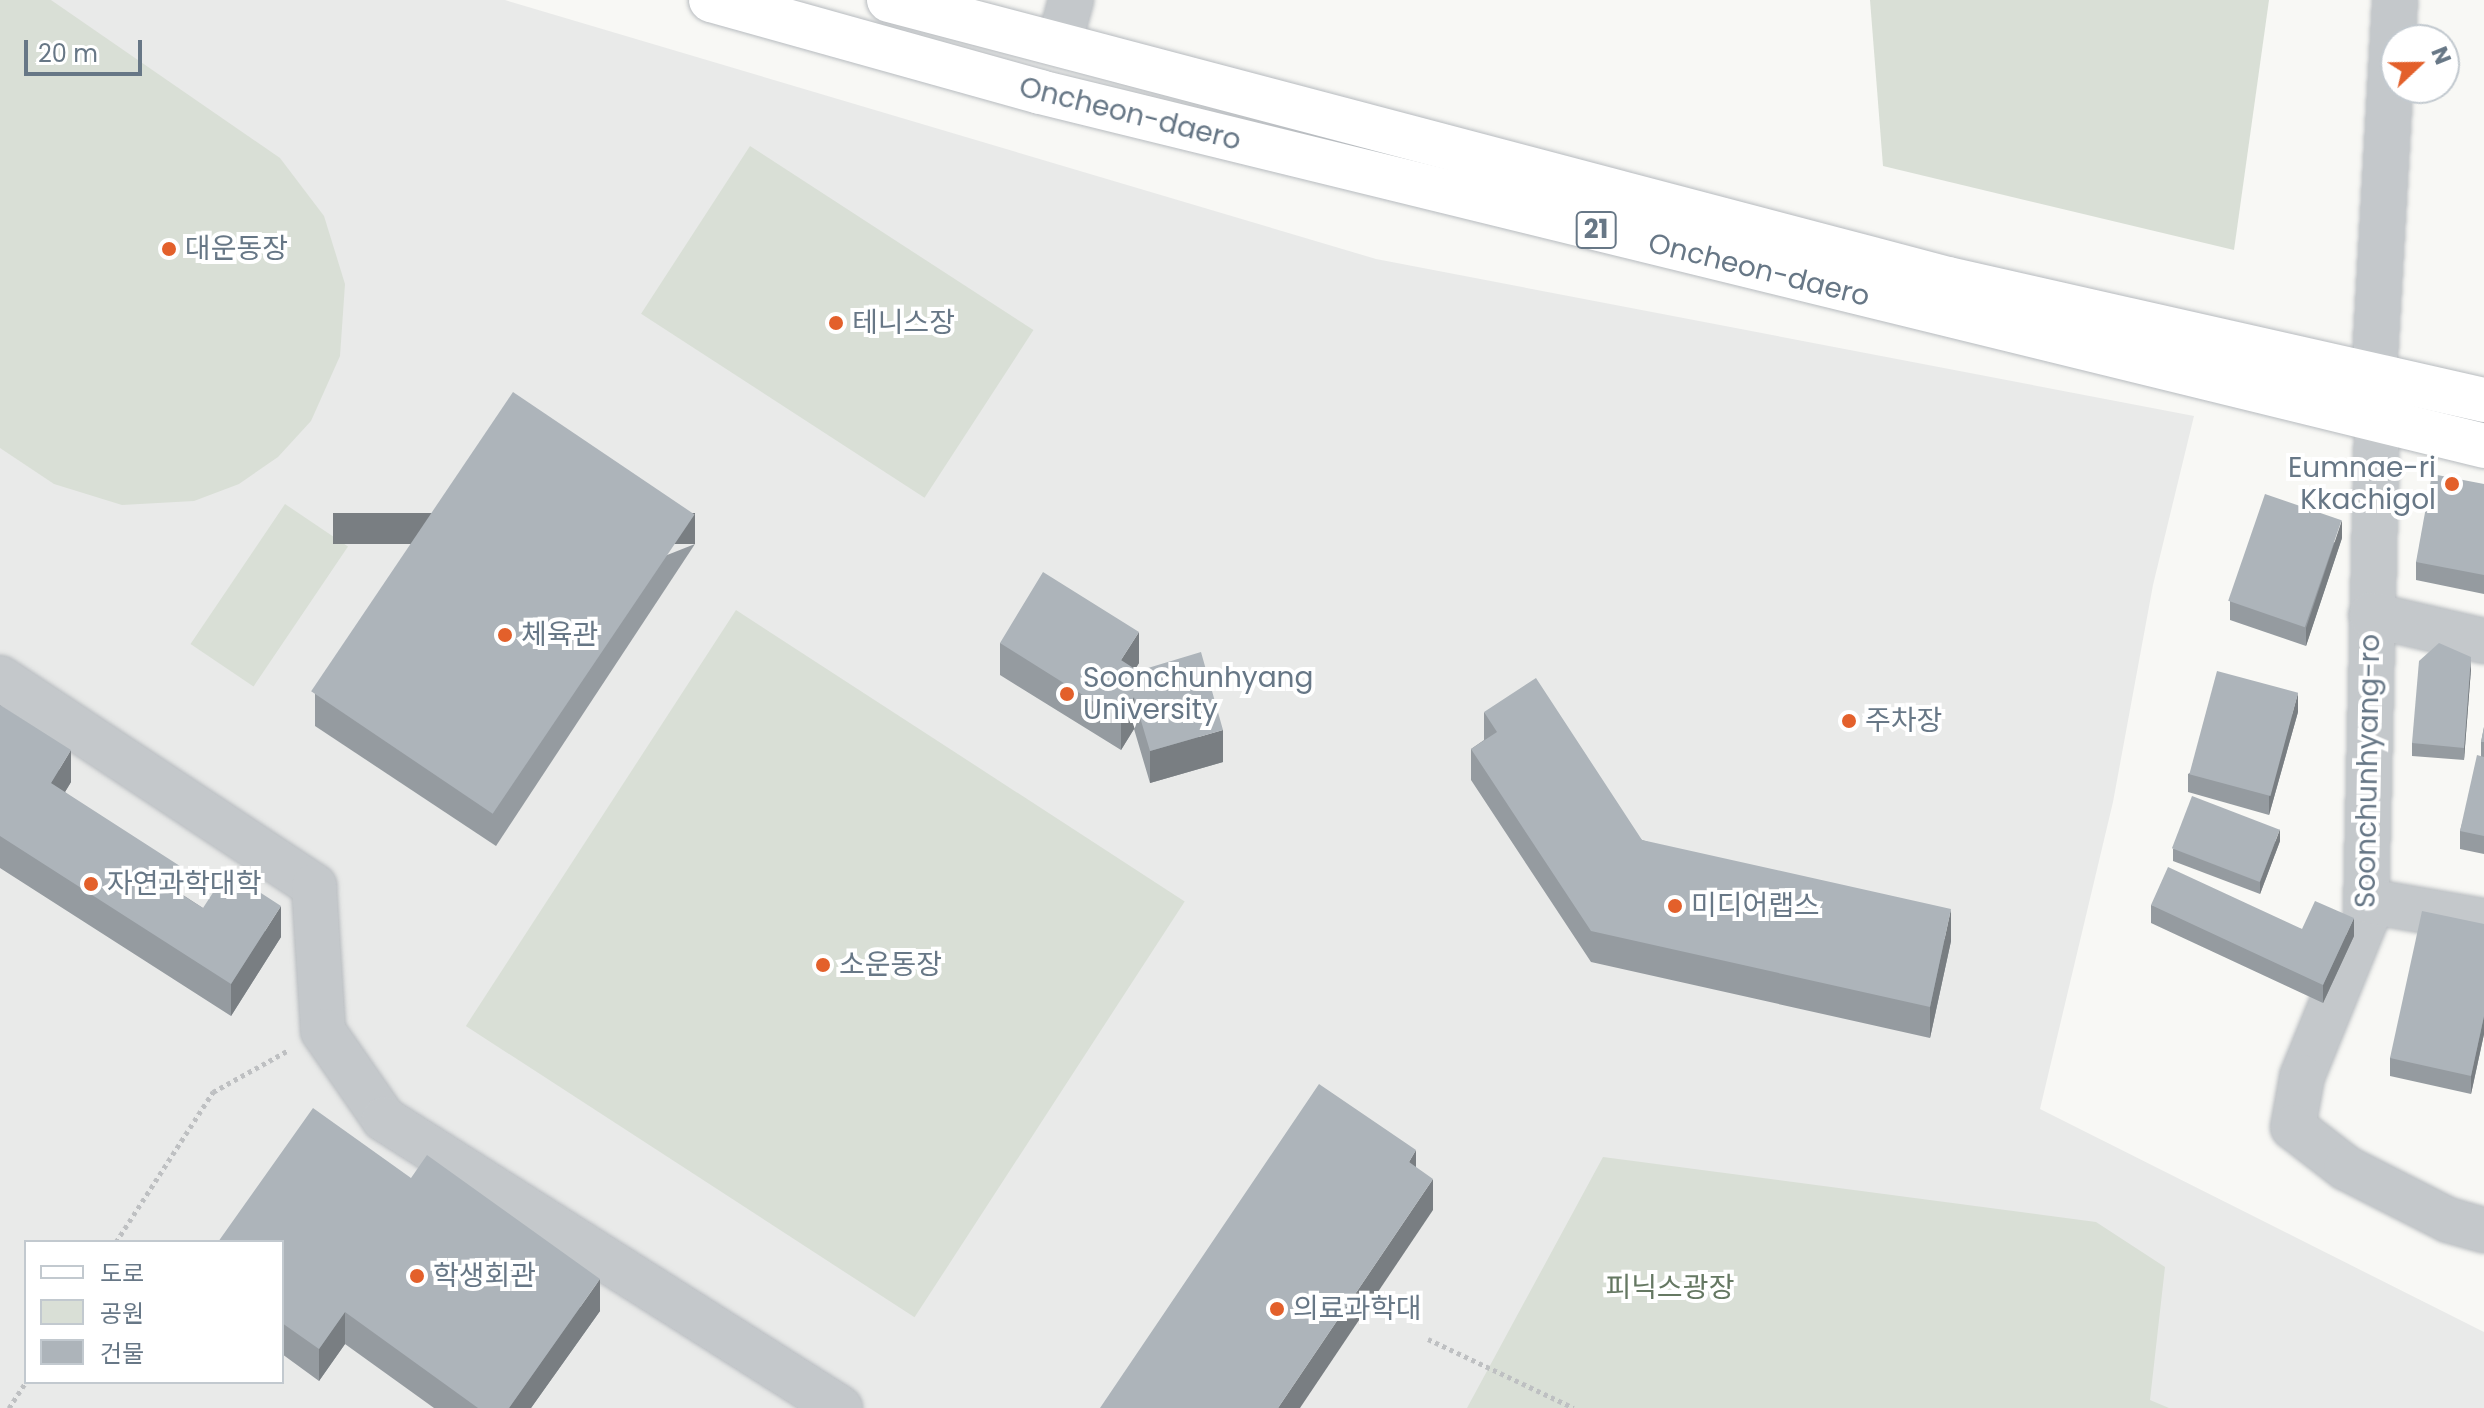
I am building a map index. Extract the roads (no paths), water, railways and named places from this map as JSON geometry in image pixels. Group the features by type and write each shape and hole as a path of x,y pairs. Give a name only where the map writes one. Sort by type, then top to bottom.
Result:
{"main road":[{"name":"Oncheon-daero","path":"711,0 1040,92 2377,424 2484,446"},
{"name":"Oncheon-daero","path":"889,0 1948,279 2484,400"}],"street":[{"path":"1059,44 1071,0"},
{"path":"2374,376 2395,0"},
{"name":"Soonchunhyang-ro","path":"2377,424 2366,919 2302,1077 2293,1127 2346,1168 2448,1220 2484,1230"},
{"path":"2371,615 2484,641"},
{"path":"0,678 314,886 323,1031 384,1119 840,1408"},
{"path":"2368,901 2484,921"}],"place":[{"name":"대운동장","path":"169,249"},
{"name":"테니스장","path":"836,323"},
{"name":"Eumnae-ri Kkachigol","path":"2452,484"},
{"name":"체육관","path":"505,635"},
{"name":"Soonchunhyang University","path":"1067,694"},
{"name":"주차장","path":"1849,721"},
{"name":"자연과학대학","path":"91,884"},
{"name":"미디어랩스","path":"1675,906"},
{"name":"소운동장","path":"823,965"},
{"name":"학생회관","path":"417,1276"},
{"name":"의료과학대","path":"1277,1309"}],"park label":[{"name":"피닉스광장","path":"1670,1288"}]}
